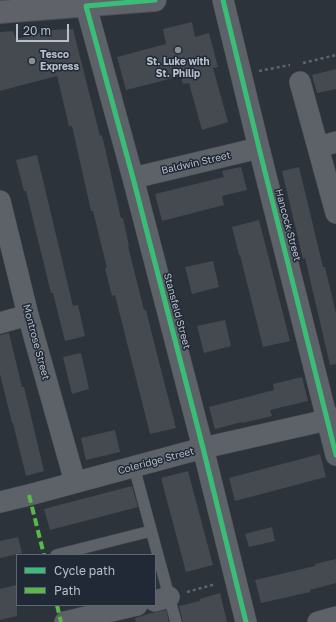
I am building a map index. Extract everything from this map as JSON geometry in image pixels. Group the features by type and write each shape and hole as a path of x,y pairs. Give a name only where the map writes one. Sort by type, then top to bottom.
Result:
{"main road":[{"path":"0,12 155,0"}],"street":[{"name":"Hancock Street","path":"223,0 258,148 332,419 336,455"},
{"name":"Stansfeld Street","path":"86,6 133,178 203,448 246,622"},
{"path":"300,82 327,144 336,213"},
{"name":"Baldwin Street","path":"133,178 258,148"},
{"name":"Montrose Street","path":"0,201 28,315 75,482"},
{"path":"0,323 28,315"},
{"name":"Coleridge Street","path":"0,502 203,448 332,419"},
{"path":"65,622 133,606"},
{"path":"318,622 336,617"}],"lane":[{"path":"134,467 151,531 155,554"},
{"path":"60,554 151,531"},
{"path":"156,562 162,599 176,622"}],"path":[{"path":"162,599 235,579"}],"building":[{"name":"St. Luke with St. Philip","path":"192,22 195,37 209,33 218,67 213,68 228,122 202,130 189,83 183,84 181,76 126,90 117,57 166,44 163,29"},
{"path":"73,29 100,136 102,135 144,310 146,310 176,428 150,434 115,295 112,296 105,268 107,268 93,211 91,211 72,126 69,126 57,76 0,91 0,32 13,31 16,39 52,30"},
{"path":"336,69 336,89 317,93 312,75"},
{"path":"37,155 73,306 78,305 85,336 65,341 53,293 51,293 26,191 24,191 16,160"},
{"path":"241,167 247,190 222,196 224,205 162,221 155,194 224,177 222,171"},
{"path":"299,167 323,267 325,267 336,313 336,364 330,365 305,258 303,259 282,171"},
{"path":"259,220 290,341 263,347 232,227"},
{"path":"213,261 219,287 192,294 185,267"},
{"path":"225,320 231,346 204,353 197,326"},
{"path":"9,333 22,387 24,387 44,471 26,476 0,374 0,335"},
{"path":"81,353 89,389 72,394 63,357"},
{"path":"302,377 308,401 270,410 272,416 215,429 209,407 274,390 273,384"},
{"path":"115,430 120,452 86,460 81,438"},
{"path":"320,454 326,477 235,501 229,478"},
{"path":"188,471 213,565 186,572 161,478"},
{"path":"132,486 138,507 50,530 44,509"},
{"path":"272,527 275,541 249,547 245,534"},
{"path":"18,537 22,553 0,558 0,541"},
{"path":"336,559 336,583 310,590 310,592 261,603 255,580 315,566 315,564"},
{"path":"16,585 17,616 0,620 0,589"},
{"path":"220,593 227,622 183,622 179,606 200,601 200,599"},
{"path":"166,610 169,622 136,622 135,618"}],"marked path":[{"path":"29,495 44,554"},
{"path":"57,606 61,622"}],"cycle path":[{"path":"155,0 86,6 133,178 203,448 246,622"},
{"path":"223,0 336,455"}],"place":[{"name":"St. Luke with St. Philip","path":"178,50"},
{"name":"Tesco Express","path":"32,61"}]}
